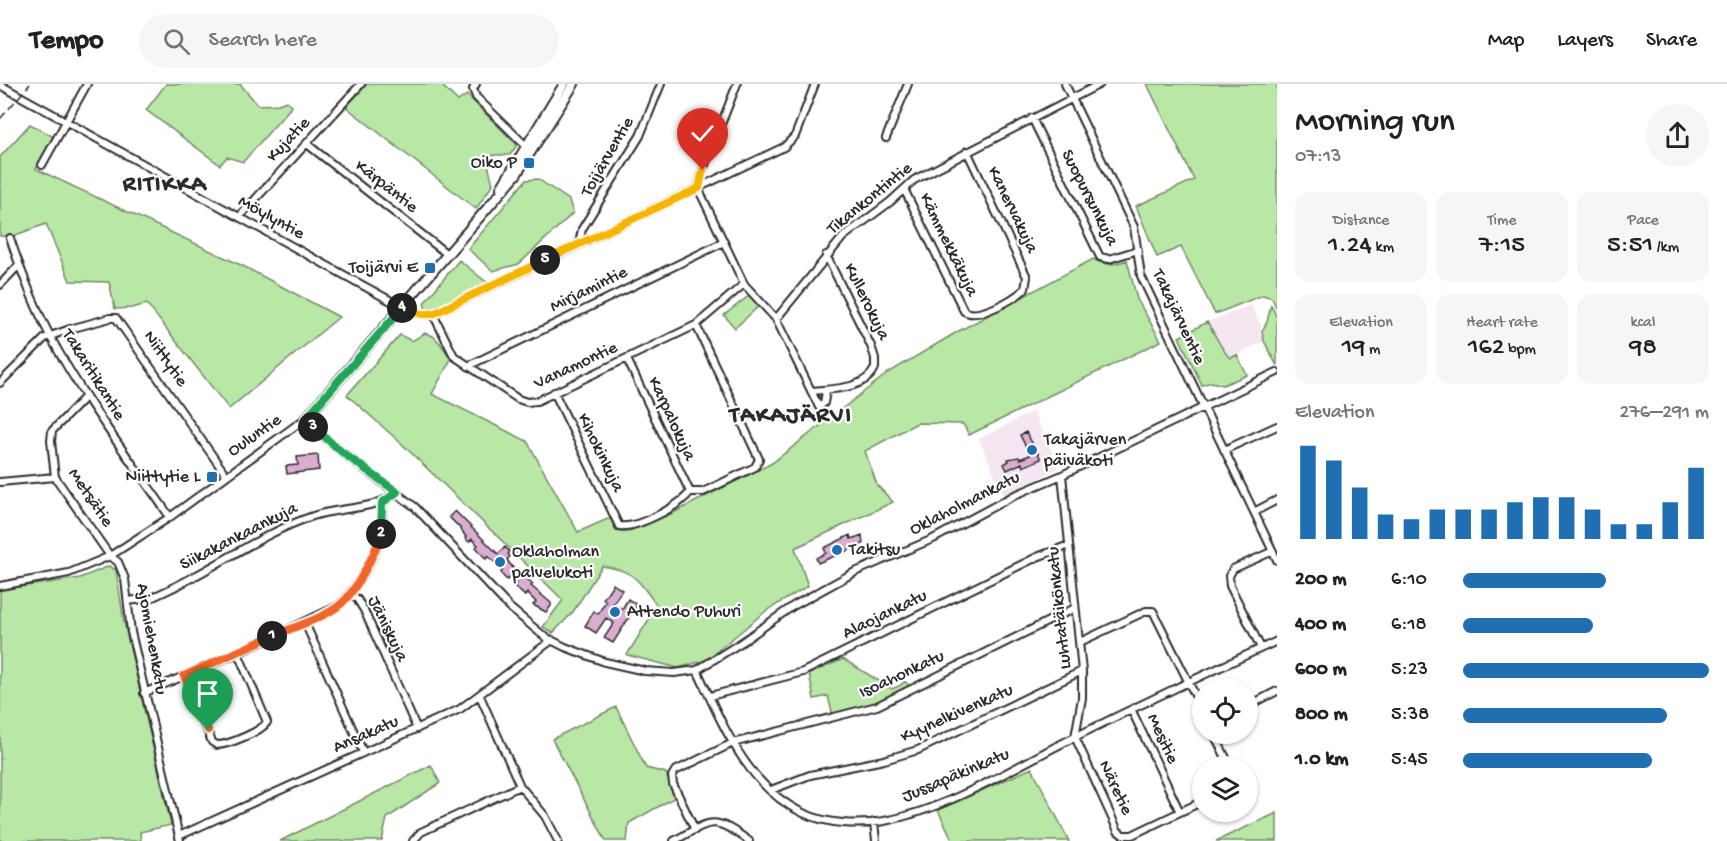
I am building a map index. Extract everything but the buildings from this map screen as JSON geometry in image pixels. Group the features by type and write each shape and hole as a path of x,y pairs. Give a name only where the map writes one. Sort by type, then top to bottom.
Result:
{"main road":[{"name":"Ouluntie","path":"528,149 564,84"},
{"name":"Ouluntie","path":"306,418 494,200 574,84"}],"street":[{"path":"42,165 87,84"},
{"name":"Kujatie","path":"239,217 361,84"},
{"name":"Toijärventie","path":"579,244 582,228 642,133 661,84"},
{"path":"737,84 703,170 699,188 744,284 776,319 811,391 819,407 824,403 826,391 811,391"},
{"path":"402,307 422,314 433,314 792,142 815,84"},
{"path":"886,138 908,84"},
{"name":"Takajärventie","path":"1065,84 1134,228 1141,276 1277,560"},
{"name":"Tikankontintie","path":"776,319 826,255 852,229 914,180 1100,84"},
{"name":"Möylyntie","path":"0,85 402,307"},
{"path":"475,87 476,97 528,149"},
{"name":"Suopursunkuja","path":"1032,118 1100,257 1109,260 1138,250"},
{"name":"Kärpäntie","path":"307,144 447,254"},
{"name":"Kanervakuja","path":"966,313 979,313 997,306 1020,294 1028,282 967,151"},
{"name":"Kämmekkäkuja","path":"904,189 966,313"},
{"name":"Takaritikantie","path":"10,238 19,265 50,336 86,396 170,518"},
{"name":"Mirjamintie","path":"468,366 724,242"},
{"name":"Kullerokuja","path":"826,255 871,345 876,363 875,370 866,379 838,390 826,391"},
{"path":"0,285 19,265"},
{"name":"Vanamontie","path":"433,314 448,349 454,356 521,400 537,401 696,325 744,284"},
{"name":"Niittytie","path":"50,336 110,318 118,320 226,475"},
{"path":"690,492 705,491 754,468 759,461 696,325"},
{"path":"0,383 40,342 50,336"},
{"name":"Karpalokuja","path":"627,359 690,492"},
{"name":"Oklaholmankatu","path":"306,418 320,434 343,453 397,492 441,533 509,607 552,640 596,659 645,672 674,673 697,670 793,606 841,579 933,539 1015,495 1062,475 1273,373"},
{"name":"Kihokinkuja","path":"554,392 619,526 629,526 669,510 690,492"},
{"name":"Metsätie","path":"86,396 55,427 51,434 55,477 110,556"},
{"name":"Ouluntie","path":"0,586 69,573 110,556 170,518 306,418"},
{"path":"1224,450 1277,426"},
{"name":"Luhtatäikönkatu","path":"1062,475 1082,671 1082,698 1076,737"},
{"path":"0,482 55,477"},
{"name":"Siikakankaankuja","path":"128,601 151,598 168,590 300,520 338,509 382,503 397,492"},
{"path":"1254,512 1277,500"},
{"path":"144,693 305,623 338,606 350,593 379,540 382,503"},
{"name":"Alaojankatu","path":"710,696 803,672 1037,557 1069,545"},
{"path":"1262,648 1230,586 1228,576 1233,569 1273,551"},
{"name":"Ajomiehenkatu","path":"110,556 118,562 124,574 129,622 179,839"},
{"name":"Jäniskuja","path":"350,593 364,610 417,729"},
{"name":"Isoahonkatu","path":"695,830 673,784 672,774 733,743 877,706 1075,608"},
{"path":"1080,642 1146,611 1153,611 1192,689"},
{"path":"305,623 363,752"},
{"name":"Ansakatu","path":"179,839 460,709 552,640"},
{"name":"Jussapäkinkatu","path":"697,670 742,760 771,790 809,815 852,823 874,822 899,817 968,792 1076,737 1277,641"},
{"path":"184,676 214,744 224,745 261,729 266,724 266,717 238,653"},
{"name":"Kyynelkivenkatu","path":"771,790 810,775 884,760 918,750 1082,671"},
{"path":"1258,701 1277,691"},
{"path":"480,696 520,786 545,816 558,841"},
{"name":"Mesitie","path":"1132,711 1180,812"},
{"name":"Näretie","path":"1076,737 1118,831 1123,835 1131,836 1192,806"},
{"path":"413,841 421,832 520,786"},
{"path":"874,822 876,841"},
{"path":"674,841 695,830 719,823 749,841"}],"shaded area":[{"path":"1251,305 1261,325 1264,341 1230,358 1207,322"},
{"path":"1033,411 1059,468 1004,496 979,439"}],"green space":[{"path":"166,84 240,84 258,105 287,101 292,106 243,162 227,157 220,165 146,110"},
{"path":"367,84 440,84 458,101 467,95 517,145 510,155 494,155 489,158 493,184 476,209 346,107"},
{"path":"1147,84 1277,84 1277,309 1272,298 1263,295 1215,314 1181,247 1157,257 1136,206 1194,180"},
{"path":"30,124 54,137 36,169 243,266 339,317 229,409 147,304 115,309 109,282 70,281 46,224 10,237 0,236 0,157"},
{"path":"538,179 569,200 573,213 519,264 493,271 468,249 526,180"},
{"path":"1093,259 1110,264 1127,260 1137,299 1161,341 969,435 963,424 917,423 865,451 877,485 893,502 795,548 808,586 766,611 706,660 678,668 627,655 657,606 635,578 613,568 602,566 573,612 553,633 543,627 563,600 402,444 347,395 400,335 412,341 425,333 433,336 451,359 432,394 527,441 578,532 610,518 616,530 627,532 671,514 772,463 888,373 957,332"},
{"path":"459,260 489,284 436,309 426,310 424,303"},
{"path":"750,295 760,305 735,328 724,315"},
{"path":"1271,305 1277,318 1277,366 1264,341 1262,331"},
{"path":"1207,322 1223,350 1230,358 1237,355 1247,375 1223,385 1211,382 1202,385 1179,337"},
{"path":"109,566 116,570 124,622 171,825 140,832 141,841 0,841 0,590 80,578"},
{"path":"843,659 892,689 904,681 910,686 872,706 833,716 828,696 814,699 809,674"},
{"path":"616,707 646,768 666,773 674,798 629,823 627,841 606,841 552,739"},
{"path":"431,765 440,783 387,818 382,841 280,841"},
{"path":"1032,768 1069,841 953,841 938,810"},
{"path":"1277,813 1277,841 1216,841 1258,822"}],"railway":[{"path":"0,119 30,84"}],"place":[{"name":"Oiko P","path":"529,163"},
{"name":"Toijärvi E","path":"430,268"},
{"name":"Takajärven päiväkoti","path":"1032,450"},
{"name":"Niittytie L","path":"212,477"},
{"name":"Takitsu","path":"837,550"},
{"name":"Oklaholman palvelukoti","path":"500,562"},
{"name":"Attendo Puhuri","path":"615,612"}],"district":[{"name":"RITIKKA","path":"165,185"},
{"name":"TAKAJÄRVI","path":"791,416"}],"route":[{"path":"208,730 184,676 305,623 338,606 350,593 372,557 382,529 382,503 397,492 343,453 320,434 306,418 350,370 402,307 422,314 433,314 699,188 703,170"}]}
